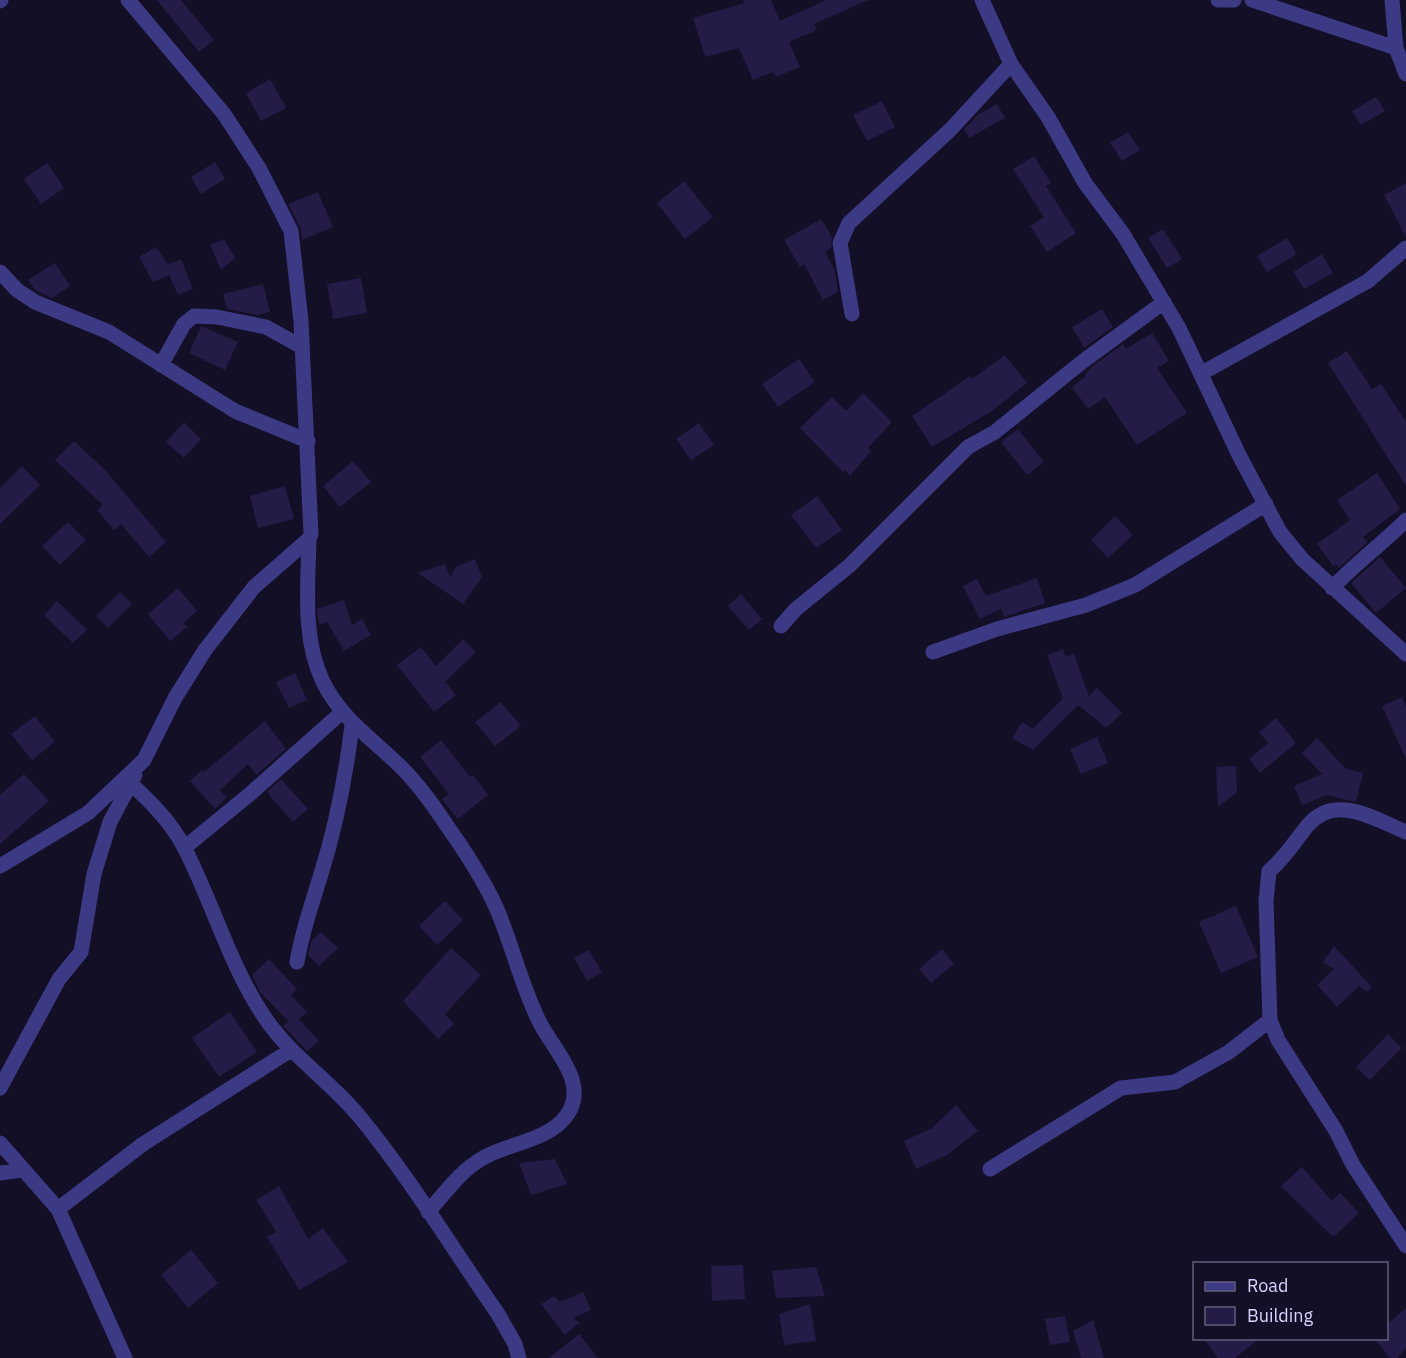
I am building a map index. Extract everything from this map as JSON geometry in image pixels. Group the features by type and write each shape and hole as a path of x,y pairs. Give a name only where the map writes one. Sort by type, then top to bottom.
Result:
{"street":[{"path":"128,0 230,122 259,168 291,231 308,441 312,530 309,539 308,605 312,645 322,679 341,713 402,768 453,834 495,906 535,1013 543,1031 562,1057 573,1084 572,1102 567,1115 558,1125 541,1135 482,1158 457,1178 428,1212"},
{"path":"982,0 1011,64 1048,117 1085,183 1123,234 1164,302 1202,374 1239,455 1288,544 1332,588 1406,654"},
{"path":"1218,0 1234,0"},
{"path":"1252,0 1396,48"},
{"path":"1392,0 1396,48 1406,74"},
{"path":"852,314 840,243 849,223 950,130 1011,64"},
{"path":"1202,374 1368,281 1406,248"},
{"path":"0,272 17,290 35,302 109,332 235,411 308,441"},
{"path":"781,626 796,609 849,566 968,447 995,432 1082,362 1164,302"},
{"path":"161,364 184,324 194,316 217,317 266,327 302,347"},
{"path":"933,652 997,629 1086,605 1135,585 1266,504"},
{"path":"1332,588 1355,564 1382,544 1406,520"},
{"path":"0,1088 59,979 81,952 94,874 110,822 175,698 205,650 254,587 309,539"},
{"path":"184,848 250,794 341,713"},
{"path":"297,962 303,926 322,872 343,783 352,725"},
{"path":"0,866 88,813 144,760"},
{"path":"130,783 165,819 184,848 245,986 291,1050 358,1114 498,1314 515,1344 519,1358"},
{"path":"1406,832 1355,811 1330,809 1319,814 1282,861 1269,871 1266,901 1270,1020 1278,1040 1336,1131 1353,1165 1406,1245"},
{"path":"990,1169 1121,1088 1175,1082 1229,1052 1270,1020"},
{"path":"58,1209 143,1144 291,1050"},
{"path":"0,1143 21,1170 58,1209 125,1358"},
{"path":"0,1173 21,1170"}],"building":[{"path":"157,0 181,0 214,40 199,52"},
{"path":"743,0 771,0 780,21 826,0 868,0 814,24 817,30 789,42 800,67 776,77 773,72 753,80 739,48 705,57 693,18 744,3"},
{"path":"270,79 286,108 261,121 246,93"},
{"path":"1376,97 1385,111 1361,125 1352,111"},
{"path":"882,101 895,127 867,141 853,115"},
{"path":"997,104 1005,118 969,138 964,129 979,114"},
{"path":"1128,132 1140,150 1122,161 1110,143"},
{"path":"1034,156 1051,183 1046,186 1076,233 1047,252 1030,226 1044,217 1013,169"},
{"path":"215,162 225,179 201,194 191,177"},
{"path":"47,163 64,188 41,204 24,179"},
{"path":"684,181 713,217 685,239 657,203"},
{"path":"1406,183 1406,237 1384,195"},
{"path":"318,192 333,227 302,240 300,227 288,204"},
{"path":"821,219 832,237 831,248 825,252 835,271 838,292 823,300 804,264 800,267 784,240"},
{"path":"1163,229 1182,259 1167,268 1148,238"},
{"path":"1287,238 1297,254 1267,272 1257,256"},
{"path":"224,239 235,258 221,270 210,245"},
{"path":"156,247 168,265 181,259 193,289 178,295 169,275 153,282 139,257"},
{"path":"1322,254 1333,273 1304,289 1293,272"},
{"path":"55,263 70,286 52,298 35,290 28,280"},
{"path":"361,278 367,313 333,319 327,284"},
{"path":"263,284 270,312 257,315 227,309 223,294"},
{"path":"1102,309 1113,327 1084,348 1072,327"},
{"path":"201,326 238,342 225,370 189,353"},
{"path":"1152,333 1169,361 1157,368 1187,413 1137,445 1105,397 1088,409 1072,387 1086,376 1085,374 1094,365 1123,344 1126,349"},
{"path":"1347,351 1372,389 1381,384 1406,422 1406,486 1328,363"},
{"path":"1005,355 1027,383 992,411 932,447 912,416 970,376 972,379"},
{"path":"799,359 815,382 778,407 762,384"},
{"path":"863,393 892,422 868,448 871,451 850,476 845,470 843,472 800,428 832,397 846,411"},
{"path":"184,422 201,439 184,458 166,442"},
{"path":"699,423 714,445 691,460 676,439"},
{"path":"1018,429 1044,462 1027,475 1001,442"},
{"path":"74,441 105,470 166,542 149,557 121,524 114,530 97,510 103,505 55,460"},
{"path":"353,461 371,482 340,507 323,486"},
{"path":"22,466 40,485 0,524 0,488"},
{"path":"1377,473 1400,509 1363,537 1368,542 1339,568 1336,564 1333,566 1317,544 1350,520 1337,500"},
{"path":"285,486 294,519 258,528 250,496"},
{"path":"817,496 842,530 816,548 791,515"},
{"path":"1115,516 1133,535 1108,558 1091,540"},
{"path":"68,522 86,540 60,565 42,546"},
{"path":"1380,557 1406,588 1376,613 1351,583"},
{"path":"475,559 482,577 463,604 418,573 445,564 450,577 456,567"},
{"path":"1037,578 1045,603 1004,617 1001,609 980,619 963,586 977,579 986,596"},
{"path":"178,588 197,611 183,623 187,627 170,641 148,614"},
{"path":"120,592 132,604 108,628 96,616"},
{"path":"741,594 762,619 749,630 728,606"},
{"path":"344,600 352,625 362,619 371,635 344,651 327,622 319,625 317,609"},
{"path":"57,601 87,630 73,643 44,615"},
{"path":"463,639 476,652 445,682 456,695 434,712 397,665 421,647 436,666"},
{"path":"1063,649 1065,657 1074,654 1089,696 1097,688 1122,713 1106,728 1078,705 1033,750 1012,738 1022,722 1033,729 1063,698 1047,655"},
{"path":"295,673 307,700 289,708 276,682"},
{"path":"1402,697 1406,707 1406,759 1382,706"},
{"path":"501,702 521,726 495,746 475,722"},
{"path":"35,716 55,742 32,760 11,734"},
{"path":"1276,718 1296,743 1260,773 1249,759 1268,743 1259,732"},
{"path":"265,721 286,749 256,775 248,764 220,790 227,797 215,809 190,781"},
{"path":"1097,737 1108,763 1081,774 1070,749"},
{"path":"1317,738 1345,768 1363,773 1356,802 1327,795 1302,805 1294,786 1322,774 1302,753"},
{"path":"441,740 470,777 473,775 488,795 458,819 442,799 449,794 420,757"},
{"path":"1236,766 1237,792 1218,807 1216,767"},
{"path":"24,774 49,801 0,844 0,795"},
{"path":"281,779 308,809 293,822 269,795 268,791"},
{"path":"445,901 463,920 437,945 419,926"},
{"path":"1236,906 1258,957 1221,973 1199,922"},
{"path":"321,932 338,948 319,966 308,955 311,941"},
{"path":"1334,946 1372,987 1367,992 1359,986 1337,1007 1317,985 1334,969 1323,962"},
{"path":"451,948 481,975 445,1014 454,1024 438,1039 403,1001"},
{"path":"942,949 954,964 931,983 919,969"},
{"path":"589,950 602,972 587,981 574,958"},
{"path":"269,959 297,989 291,995 307,1012 299,1019 319,1041 307,1051 283,1026 288,1021 260,992 252,975"},
{"path":"230,1012 257,1052 219,1077 192,1038"},
{"path":"1388,1034 1402,1048 1370,1080 1356,1067"},
{"path":"956,1105 978,1131 947,1155 916,1169 904,1141 932,1128"},
{"path":"555,1159 567,1184 531,1195 519,1163"},
{"path":"1302,1167 1332,1201 1340,1193 1359,1213 1333,1237 1281,1186"},
{"path":"279,1186 308,1239 323,1228 348,1262 299,1290 267,1237 276,1232 256,1200"},
{"path":"191,1250 218,1283 188,1308 161,1275"},
{"path":"743,1265 745,1299 712,1301 711,1266"},
{"path":"816,1267 825,1296 776,1298 772,1271"},
{"path":"583,1292 591,1310 574,1318 579,1323 565,1335 541,1304 554,1296 560,1302"},
{"path":"810,1304 816,1341 784,1345 779,1314"},
{"path":"1406,1308 1406,1348 1397,1358 1390,1358 1376,1340 1388,1340 1388,1323"},
{"path":"1065,1316 1070,1342 1050,1345 1045,1319"},
{"path":"1093,1320 1104,1358 1081,1358 1073,1331"},
{"path":"579,1334 598,1358 549,1358"},
{"path":"1204,1340 1258,1340 1235,1358 1218,1358"}]}
